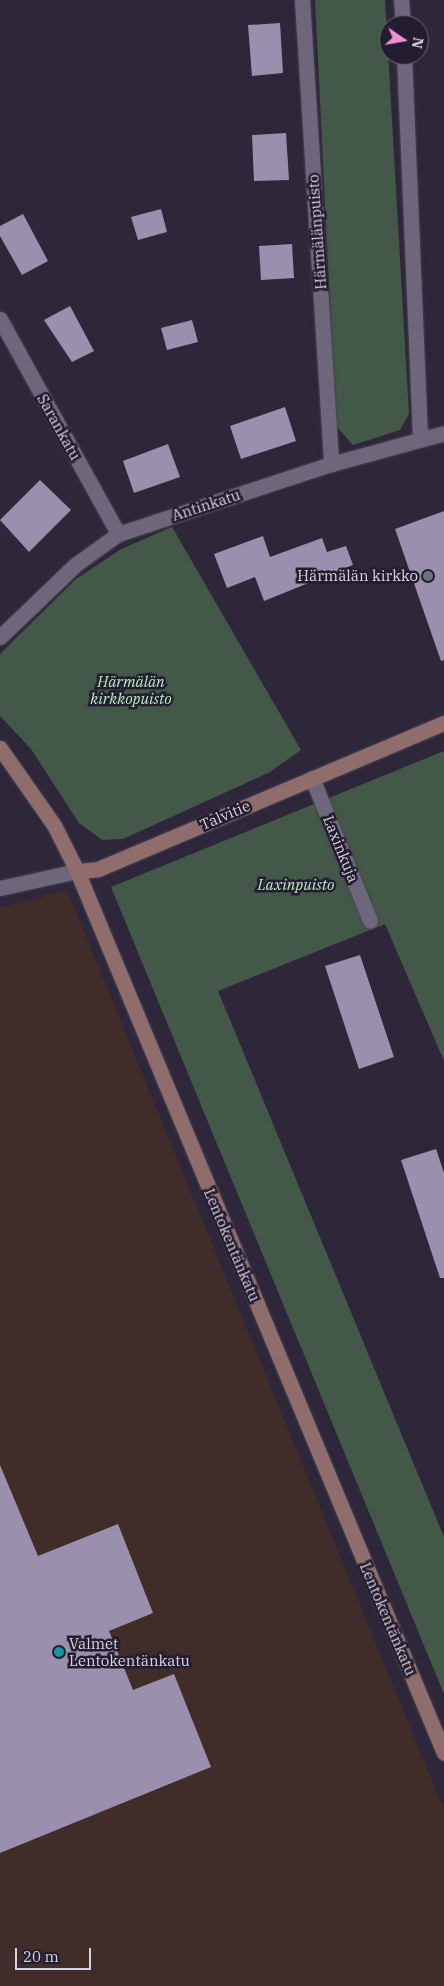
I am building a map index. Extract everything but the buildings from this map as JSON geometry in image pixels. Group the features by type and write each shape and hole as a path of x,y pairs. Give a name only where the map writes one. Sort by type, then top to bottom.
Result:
{"street":[{"name":"Härmälänpuisto","path":"302,0 331,464"},
{"path":"402,0 402,15"},
{"path":"404,65 420,438"},
{"name":"Sarankatu","path":"0,319 118,534"},
{"name":"Antinkatu","path":"0,637 76,566 118,534 331,464 420,438 444,433"},
{"name":"Talvitie","path":"0,888 77,871 98,869 444,723"},
{"name":"Lentokentänkatu","path":"0,748 54,825 77,871 444,1753"},
{"name":"Laxinkuja","path":"312,778 370,921"}],"shaded area":[{"path":"67,890 444,1810 444,1986 0,1986 0,908"}],"green space":[{"path":"315,0 385,0 386,15 379,15 379,65 389,65 409,414 400,430 353,445 336,426"},
{"name":"Härmälän kirkkopuisto","path":"172,527 301,750 270,772 123,839 102,840 79,823 31,749 0,716 0,654 76,579 121,549"},
{"name":"Laxinpuisto","path":"444,751 444,1061 385,924 218,991 444,1537 444,1694 111,887"}],"place":[{"name":"Härmälän kirkko","path":"428,576"},
{"name":"Valmet Lentokentänkatu","path":"59,1652"}]}
